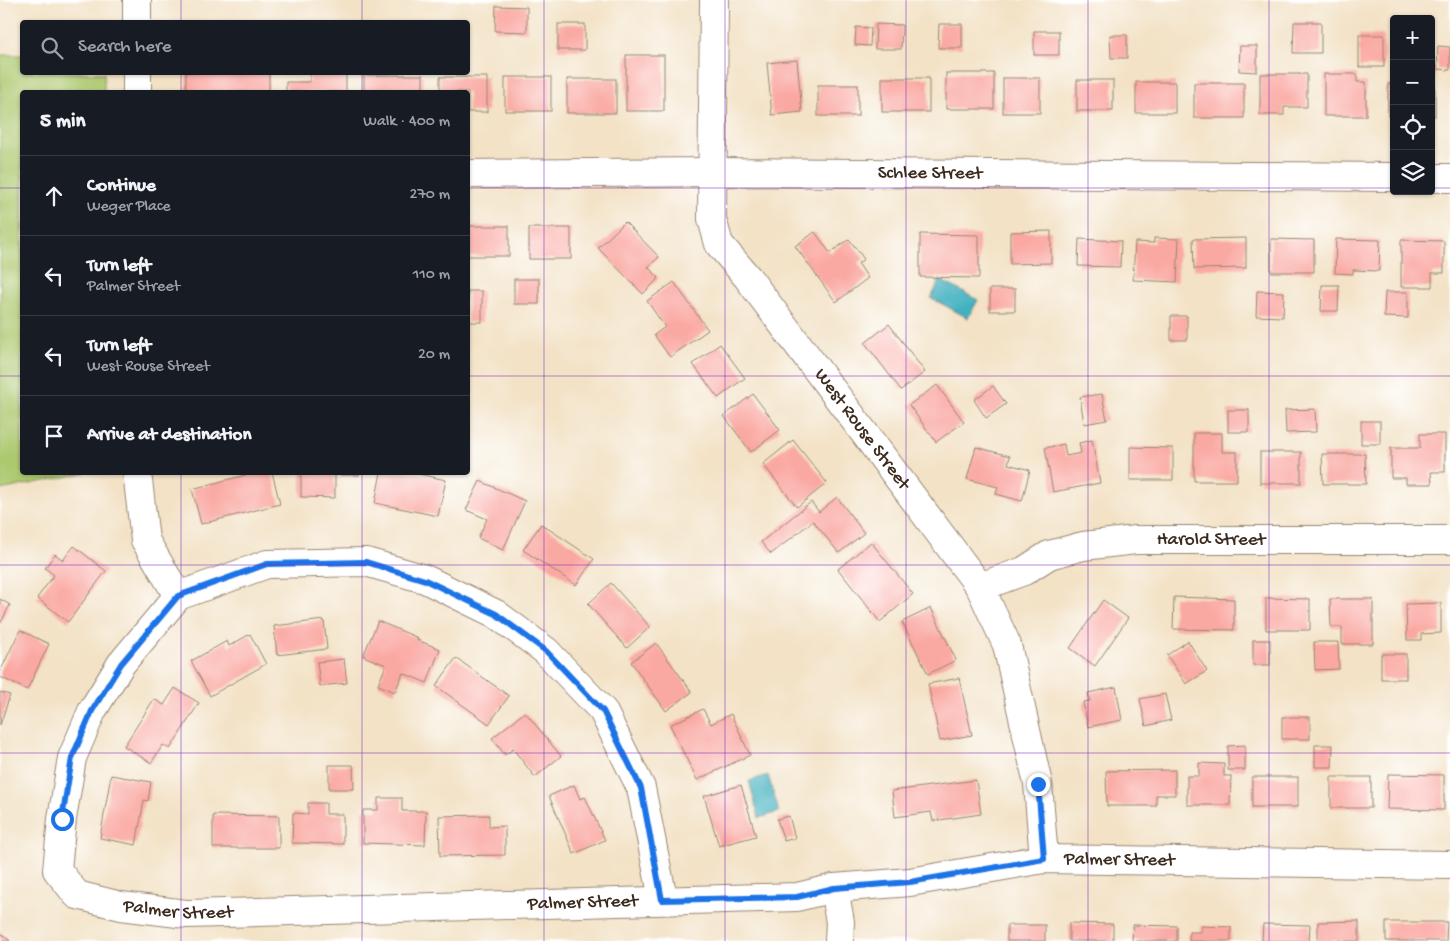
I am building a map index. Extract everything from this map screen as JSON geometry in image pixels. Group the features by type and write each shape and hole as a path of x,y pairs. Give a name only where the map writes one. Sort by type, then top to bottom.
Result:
{"street":[{"path":"137,20 138,0"},
{"name":"West Rouse Street","path":"714,0 712,219 719,244 748,278 980,587 1007,645 1038,784 1044,859"},
{"path":"137,75 137,90"},
{"name":"Schlee Street","path":"470,174 712,172 1390,177"},
{"path":"1435,178 1450,178"},
{"path":"137,475 145,540 178,596 267,564 366,562 425,580 496,614 546,651 603,711 641,788 662,900"},
{"name":"Harold Street","path":"980,587 1024,571 1048,555 1083,546 1136,540 1450,540"},
{"name":"Palmer Street","path":"178,596 121,664 92,711 72,758 62,819 58,870 78,895 121,906 186,914 797,897 834,888 910,882 1044,859 1450,865"},
{"path":"834,888 840,922 839,941"}],"green space":[{"path":"0,55 20,55 20,75 104,75 104,90 20,90 20,475 75,475 0,490"}],"water":[{"path":"940,280 978,300 968,318 931,298"},
{"path":"768,775 779,812 759,818 749,781"}],"building":[{"path":"496,6 527,7 527,32 495,31"},
{"path":"1294,22 1321,22 1321,53 1293,53"},
{"path":"558,24 585,24 585,50 558,50"},
{"path":"876,24 902,25 901,49 875,49"},
{"path":"939,24 962,24 962,48 938,48"},
{"path":"856,27 871,28 870,46 855,45"},
{"path":"1034,31 1059,31 1059,55 1034,55"},
{"path":"1110,35 1127,35 1127,58 1111,58"},
{"path":"1359,35 1384,35 1384,67 1359,67"},
{"path":"1240,46 1257,46 1257,72 1239,71"},
{"path":"1438,46 1450,47 1450,70 1437,69"},
{"path":"626,55 664,55 664,111 626,111"},
{"path":"797,60 802,112 772,115 767,63"},
{"path":"946,73 994,73 994,109 946,109"},
{"path":"1260,74 1307,74 1307,107 1284,107 1284,115 1260,115"},
{"path":"1324,74 1357,74 1357,82 1366,82 1366,116 1324,116"},
{"path":"186,75 269,75 269,90 186,90"},
{"path":"310,75 346,75 346,90 286,90 286,82 310,82"},
{"path":"364,75 423,75 423,90 364,90"},
{"path":"440,77 487,77 487,112 470,112 470,90 440,90"},
{"path":"505,77 551,77 551,111 505,111"},
{"path":"882,78 929,78 929,112 882,112"},
{"path":"1003,78 1040,78 1040,113 1003,113"},
{"path":"567,79 616,79 616,113 567,113"},
{"path":"1077,80 1113,80 1113,111 1077,111"},
{"path":"1136,82 1175,82 1175,113 1136,113"},
{"path":"1194,83 1244,83 1244,118 1194,118"},
{"path":"1388,84 1390,84 1390,116 1388,116"},
{"path":"818,85 858,85 858,116 818,116"},
{"path":"625,222 659,257 648,267 659,278 643,294 598,248"},
{"path":"470,226 509,226 509,256 470,256"},
{"path":"529,228 571,228 571,259 529,259"},
{"path":"1051,231 1051,263 1010,264 1010,232"},
{"path":"815,232 830,253 849,239 864,259 858,263 868,278 836,302 795,246"},
{"path":"920,234 979,235 979,278 920,277"},
{"path":"1154,238 1179,239 1177,282 1133,280 1135,242 1154,243"},
{"path":"1246,238 1246,268 1194,269 1193,239"},
{"path":"1079,239 1121,241 1120,267 1078,266"},
{"path":"1271,239 1314,240 1314,272 1271,272"},
{"path":"1336,239 1380,240 1379,271 1353,270 1353,274 1335,273"},
{"path":"1401,240 1444,241 1444,273 1432,273 1432,287 1401,287"},
{"path":"514,279 539,279 539,304 514,304"},
{"path":"674,282 708,330 670,357 654,335 665,327 647,301"},
{"path":"1322,285 1339,285 1338,311 1321,311"},
{"path":"990,289 1015,289 1015,311 990,311"},
{"path":"470,291 482,291 482,322 470,322"},
{"path":"1257,291 1284,292 1283,317 1256,316"},
{"path":"1385,292 1408,292 1408,318 1384,317"},
{"path":"1171,316 1187,316 1187,340 1171,340"},
{"path":"889,324 925,372 901,390 865,343"},
{"path":"720,344 745,378 718,398 693,364"},
{"path":"937,385 964,422 936,442 909,405"},
{"path":"993,386 1006,404 986,418 974,400"},
{"path":"753,394 780,430 751,452 724,416"},
{"path":"1102,394 1107,420 1084,424 1080,397"},
{"path":"1315,409 1316,432 1286,433 1285,410"},
{"path":"1228,410 1249,410 1249,432 1228,432"},
{"path":"1361,421 1380,421 1380,444 1361,444"},
{"path":"1194,433 1222,433 1222,452 1237,452 1237,481 1194,481"},
{"path":"1420,434 1445,434 1445,472 1431,472 1432,484 1406,484 1406,478 1391,478 1391,448 1420,448"},
{"path":"793,440 827,483 797,507 763,464"},
{"path":"1092,440 1100,483 1053,492 1045,448 1064,444 1066,456 1081,453 1079,443"},
{"path":"976,447 1010,456 1008,464 1030,470 1022,501 996,494 998,487 967,479"},
{"path":"1130,447 1173,448 1173,480 1130,480"},
{"path":"1260,452 1301,452 1301,483 1260,483"},
{"path":"1322,454 1365,454 1366,484 1323,484"},
{"path":"246,475 273,475 280,504 201,524 192,489"},
{"path":"301,475 335,475 335,498 301,497"},
{"path":"380,475 424,475 446,480 438,516 375,503"},
{"path":"480,481 525,501 503,550 478,538 487,519 466,510"},
{"path":"837,497 864,533 839,553 813,521 771,554 761,542 811,502 819,512"},
{"path":"541,524 594,559 576,585 523,550"},
{"path":"871,542 913,594 880,622 838,569"},
{"path":"74,546 106,571 68,622 37,598 54,575 45,568 55,554 63,560"},
{"path":"611,583 650,627 627,648 588,604"},
{"path":"1174,597 1234,599 1234,630 1173,629"},
{"path":"1266,598 1310,599 1310,630 1266,630"},
{"path":"0,599 10,605 0,624"},
{"path":"1330,599 1373,599 1373,644 1342,644 1342,627 1331,627"},
{"path":"1103,600 1128,618 1095,666 1070,648"},
{"path":"1441,603 1441,633 1421,634 1421,640 1407,640 1406,604"},
{"path":"931,608 956,660 928,674 902,622"},
{"path":"324,620 327,649 277,655 274,626"},
{"path":"378,621 440,649 427,683 403,673 395,692 378,685 386,665 363,656"},
{"path":"20,630 49,644 27,690 0,677 0,672"},
{"path":"250,634 266,664 210,696 191,661 227,641 229,646"},
{"path":"1253,640 1270,640 1270,665 1253,665"},
{"path":"1188,641 1207,671 1186,684 1167,655"},
{"path":"1314,642 1338,642 1339,669 1315,670"},
{"path":"656,643 692,692 666,711 631,662"},
{"path":"1381,654 1406,654 1406,679 1381,679"},
{"path":"456,658 509,696 489,724 436,686"},
{"path":"344,659 347,683 320,686 317,662"},
{"path":"959,678 972,735 940,741 928,684"},
{"path":"1116,687 1122,720 1088,727 1083,702 1090,701 1088,693"},
{"path":"175,688 199,703 170,749 163,745 151,763 124,746 154,699 164,705"},
{"path":"0,692 10,695 0,725"},
{"path":"1165,694 1171,720 1146,726 1140,699"},
{"path":"703,709 711,724 731,714 750,755 697,780 670,725"},
{"path":"525,712 561,756 535,777 513,749 505,755 492,738"},
{"path":"1282,717 1310,717 1310,739 1282,739"},
{"path":"1245,745 1245,770 1228,770 1228,746"},
{"path":"1315,745 1333,745 1332,767 1315,767"},
{"path":"1199,763 1224,764 1224,776 1231,776 1230,805 1187,805 1187,776 1199,776"},
{"path":"329,765 353,765 354,789 329,789"},
{"path":"1175,770 1175,795 1156,795 1156,806 1107,806 1106,771"},
{"path":"1388,774 1444,775 1444,810 1387,809"},
{"path":"111,775 151,782 148,801 144,800 136,845 100,838"},
{"path":"1252,777 1298,777 1298,807 1252,807"},
{"path":"1331,777 1371,777 1371,808 1331,808"},
{"path":"976,780 981,814 933,821 931,812 895,817 892,791"},
{"path":"574,785 580,799 585,797 605,840 574,854 549,796"},
{"path":"741,785 756,836 719,846 704,796"},
{"path":"378,798 402,798 402,811 426,811 425,845 363,843 363,810 378,810"},
{"path":"308,803 326,803 326,814 343,814 343,844 292,843 293,813 308,814"},
{"path":"213,815 279,816 279,848 213,848"},
{"path":"489,815 489,827 505,826 505,855 440,856 439,816"},
{"path":"789,816 795,838 784,841 777,819"},
{"path":"1359,921 1359,941 1318,941 1318,922"},
{"path":"1386,922 1447,922 1446,941 1386,941"},
{"path":"1069,923 1113,924 1113,941 1069,941"},
{"path":"1263,924 1310,925 1309,941 1262,941"},
{"path":"1007,925 1045,925 1045,941 1007,941"},
{"path":"1133,925 1177,926 1177,941 1132,941"},
{"path":"1201,926 1231,927 1231,941 1189,941 1189,932 1201,932"},
{"path":"0,932 10,941 0,941"}],"route":[{"path":"62,819 72,758 92,711 121,664 178,596 267,564 366,562 425,580 496,614 546,651 603,711 641,788 662,900 797,897 834,888 910,882 1044,859 1038,784"}]}
